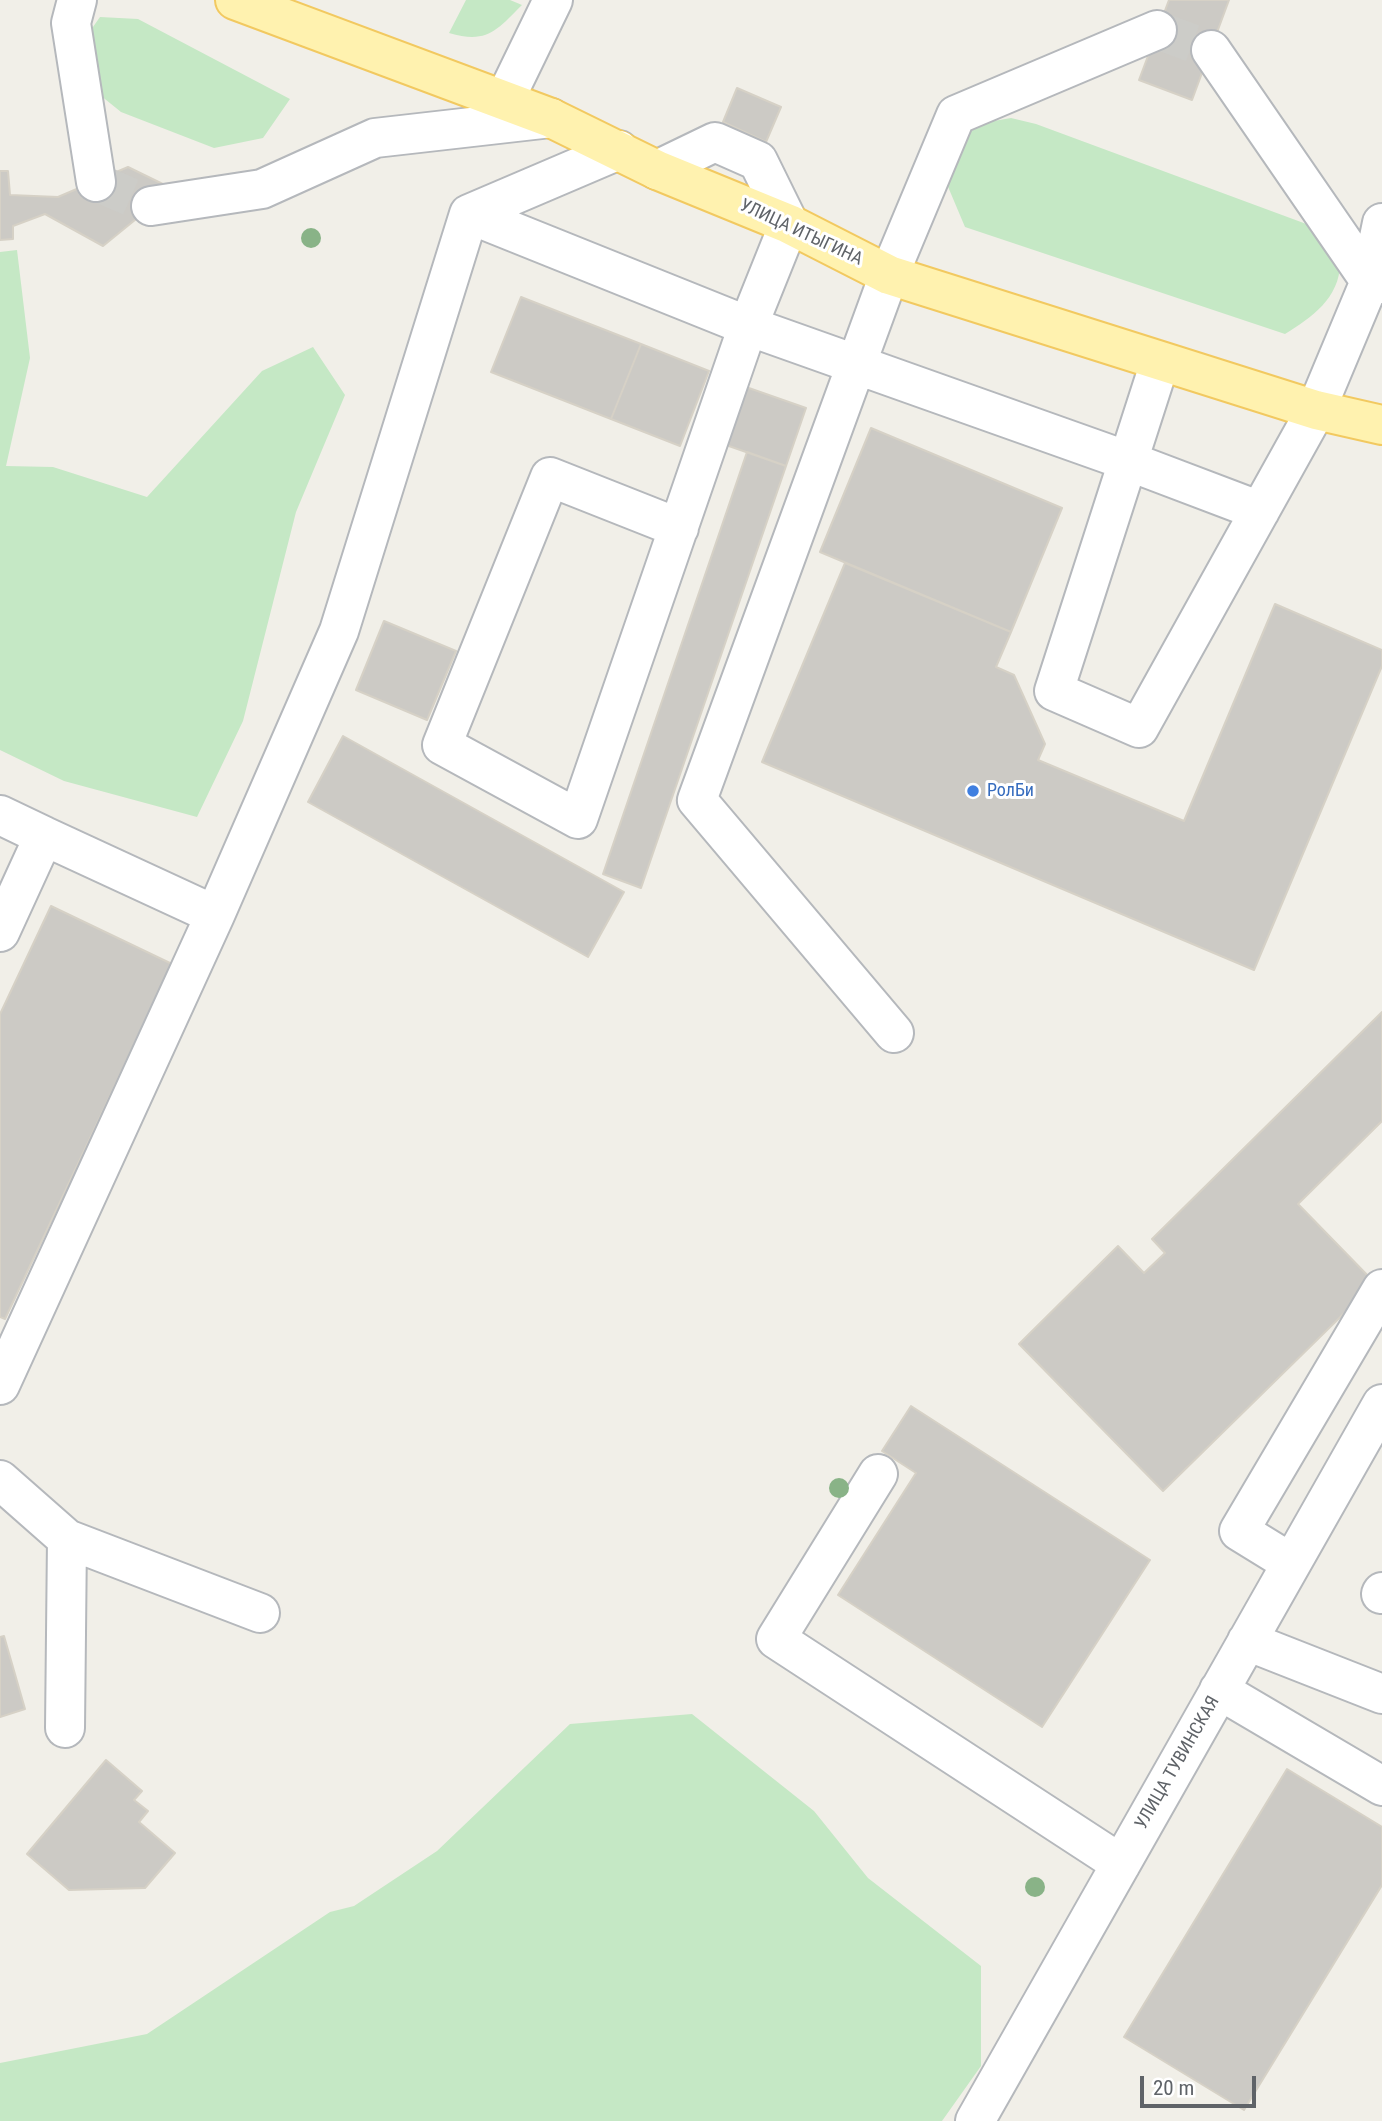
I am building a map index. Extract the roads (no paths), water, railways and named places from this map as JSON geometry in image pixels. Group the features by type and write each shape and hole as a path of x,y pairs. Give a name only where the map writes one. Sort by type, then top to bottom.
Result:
{"main road":[{"name":"УЛИЦА ИТЫГИНА","path":"235,0 551,118 657,170 789,224 888,275 1316,410 1382,425"}],"street":[{"path":"77,0 71,23 96,182"},
{"path":"505,101 552,0"},
{"path":"894,1033 696,800 888,275 957,114 1157,30"},
{"path":"1211,50 1376,282"},
{"path":"151,206 262,189 375,138 551,118"},
{"path":"0,1385 215,915 339,631 469,214 619,150"},
{"path":"469,214 748,326 1128,461 1260,511"},
{"path":"1160,362 1054,691 1139,728 1316,410 1376,282 1382,223"},
{"path":"679,528 550,477 442,745 578,819 679,528 748,326 789,224"},
{"path":"0,816 215,915"},
{"path":"0,932 44,836"},
{"path":"1292,1563 1239,1531 1382,1289"},
{"name":"УЛИЦА ТУВИНСКАЯ","path":"975,2121 1382,1404"},
{"path":"878,1474 776,1639 1121,1864"},
{"path":"0,1480 67,1539 260,1613"},
{"path":"65,1728 67,1539"},
{"path":"1247,1641 1382,1694"},
{"path":"1219,1690 1382,1786"}],"tunnel":[{"path":"1157,30 1211,50"},
{"path":"96,182 151,206"}],"place":[{"name":"РолБи","path":"973,791"}]}
